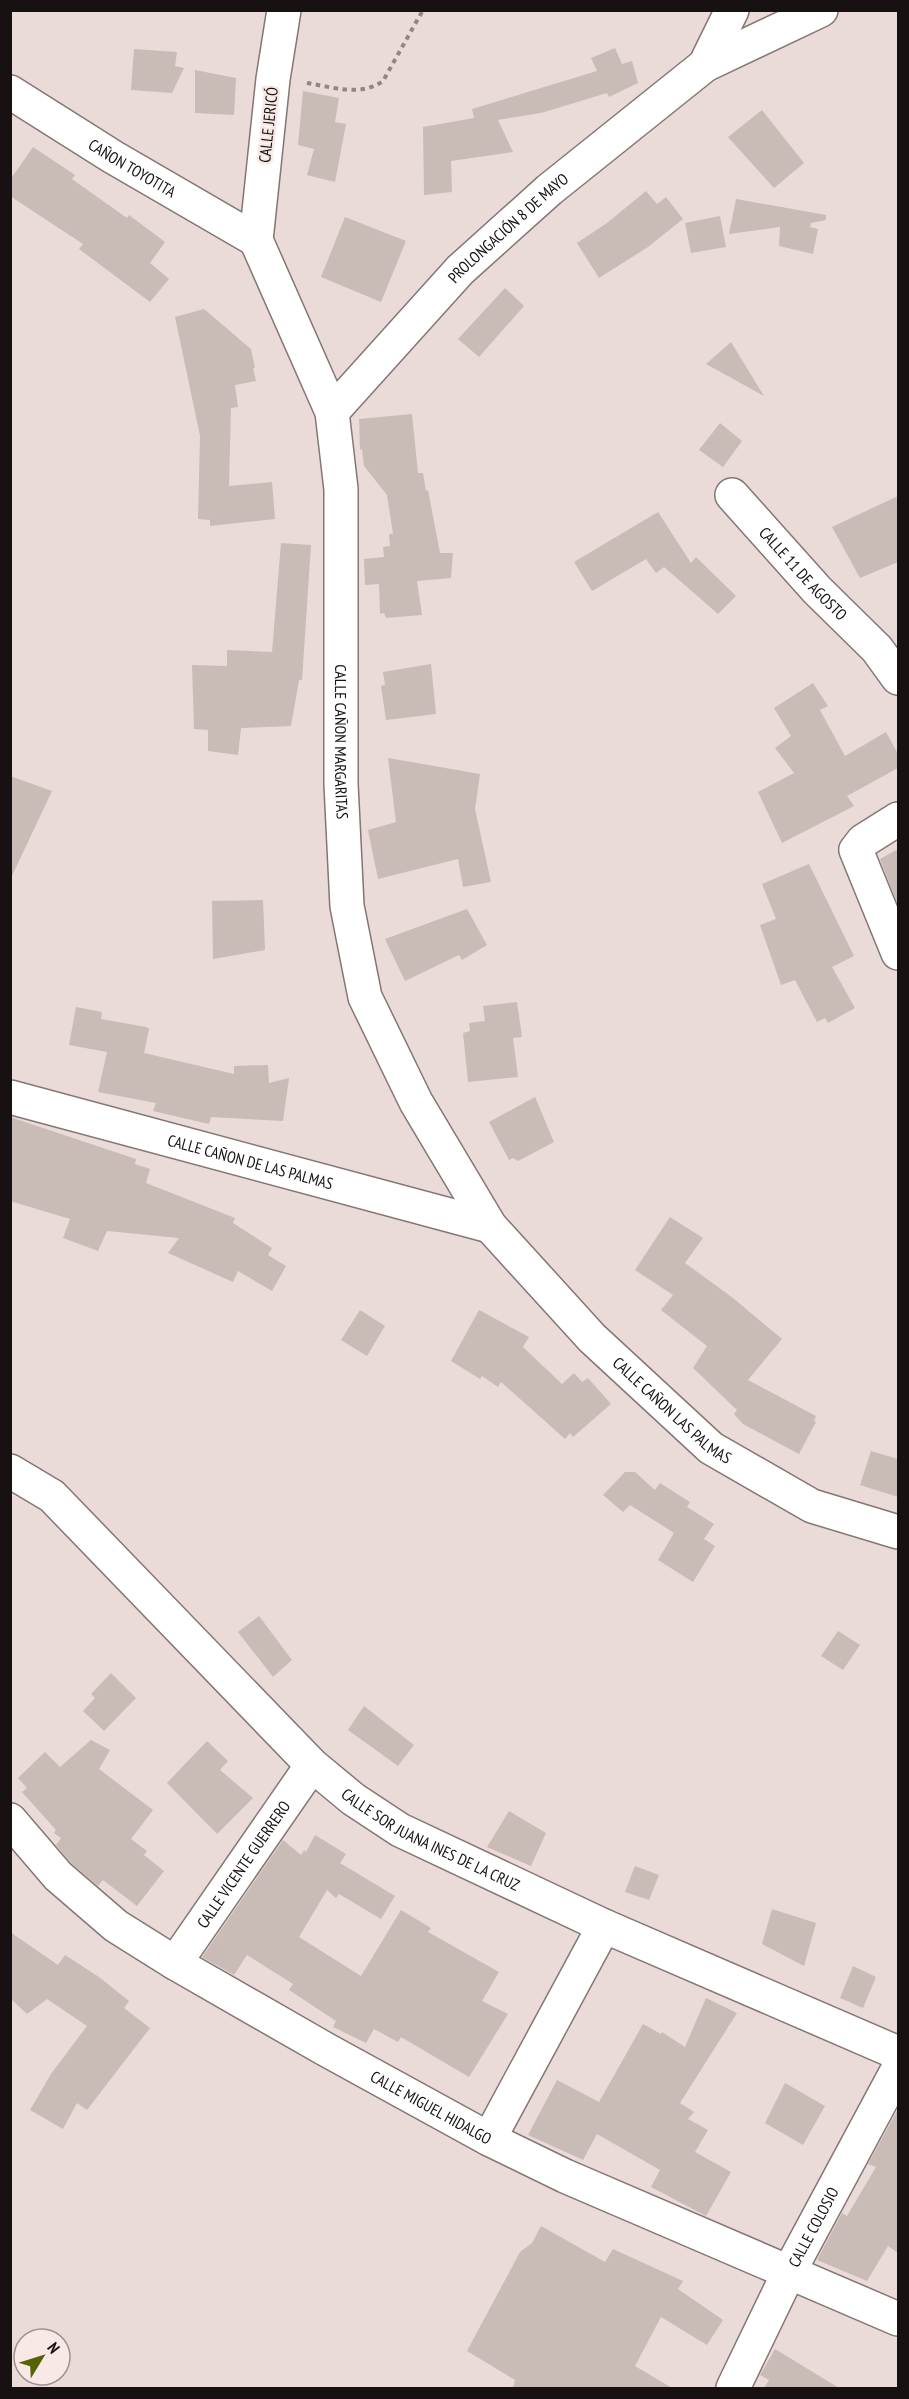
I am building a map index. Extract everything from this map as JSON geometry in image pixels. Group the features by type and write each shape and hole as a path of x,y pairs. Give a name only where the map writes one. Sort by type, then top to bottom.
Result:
{"street":[{"name":"CALLE JERICÓ","path":"256,240 273,79 284,10"},
{"path":"705,65 732,10"},
{"path":"705,65 821,10"},
{"name":"PROLONGACIÓN 8 DE MAYO","path":"332,412 460,270 549,190 705,65"},
{"name":"CAÑON TOYOTITA","path":"10,92 113,157 256,240"},
{"name":"CALLE CAÑON MARGARITAS","path":"256,240 332,412 341,489 341,784 347,906 364,997 416,1102 490,1226"},
{"name":"CALLE 11 DE AGOSTO","path":"732,495 817,591 888,643 898,678"},
{"path":"898,819 862,841 856,850 898,953"},
{"name":"CALLE CAÑON DE LAS PALMAS","path":"10,1097 490,1226"},
{"name":"CALLE CAÑON LAS PALMAS","path":"490,1226 592,1338 711,1448 812,1506 898,1532"},
{"name":"CALLE SOR JUANA INES DE LA CRUZ","path":"10,1471 52,1496 312,1765 353,1799 400,1830 604,1926 898,2053"},
{"name":"CALLE VICENTE GUERRERO","path":"175,1963 312,1765"},
{"name":"CALLE MIGUEL HIDALGO","path":"10,1820 67,1883 116,1926 175,1963 489,2139 565,2176 898,2319"},
{"path":"489,2139 604,1926"},
{"name":"CALLE COLOSIO","path":"733,2388 789,2272 898,2069"}],"path":[{"path":"273,79 364,91 375,87 383,81 423,10"}],"building":[{"path":"615,48 622,64 632,61 638,83 609,97 607,93 541,113 498,120 513,152 451,161 452,192 424,195 423,127 474,118 472,109 597,71 591,58"},
{"path":"134,49 177,52 175,66 184,68 172,93 131,90"},
{"path":"195,70 236,78 234,115 195,113"},
{"path":"303,91 339,98 335,122 346,124 335,182 307,175 314,149 298,145"},
{"path":"762,110 804,163 774,188 728,137"},
{"path":"33,147 75,175 72,179 127,218 129,215 165,242 150,263 169,279 150,302 79,249 83,244 10,196 10,180"},
{"path":"646,191 657,204 666,197 683,219 648,247 599,278 577,243 607,223"},
{"path":"736,199 826,215 826,220 811,223 810,227 818,229 813,254 779,246 780,227 729,234"},
{"path":"720,216 726,247 691,253 685,223"},
{"path":"345,217 406,241 381,302 321,277"},
{"path":"505,288 524,306 479,357 458,339"},
{"path":"204,309 251,349 255,368 253,368 256,381 235,385 238,407 231,408 229,486 272,482 275,519 210,526 210,520 198,519 200,436 175,317"},
{"path":"731,342 764,396 706,364"},
{"path":"412,414 418,473 423,473 426,491 428,490 440,553 453,553 451,578 417,581 422,615 386,618 384,613 380,614 379,584 365,585 364,559 384,557 383,547 390,546 389,534 393,534 387,495 364,466 362,449 360,450 359,419"},
{"path":"720,423 742,441 723,467 699,450"},
{"path":"898,496 898,562 860,578 832,527"},
{"path":"658,512 691,563 696,557 736,596 718,614 664,567 656,573 646,559 592,591 574,562"},
{"path":"281,543 311,545 302,680 299,680 291,726 241,728 238,755 208,751 208,730 194,729 192,665 227,666 227,650 272,652"},
{"path":"431,664 436,714 386,720 381,686 385,685 383,672"},
{"path":"813,683 828,706 820,710 845,756 886,732 898,754 898,768 847,796 854,806 782,843 758,792 794,773 775,748 791,736 774,708"},
{"path":"388,758 480,774 475,809 491,882 463,887 458,859 378,879 368,830 396,822"},
{"path":"10,776 52,791 10,880"},
{"path":"898,849 898,905 880,859"},
{"path":"809,864 854,956 832,967 855,1008 828,1023 825,1018 817,1022 795,980 781,985 760,925 776,919 762,884"},
{"path":"263,900 265,950 213,959 212,901"},
{"path":"467,909 487,945 462,960 459,955 405,981 385,939"},
{"path":"517,1002 522,1037 513,1038 518,1077 468,1082 463,1033 470,1031 469,1023 485,1021 483,1006"},
{"path":"76,1007 102,1012 101,1019 149,1029 144,1053 234,1074 234,1066 268,1065 269,1083 289,1078 283,1121 211,1117 209,1124 153,1111 156,1103 98,1092 107,1052 69,1045"},
{"path":"535,1097 554,1142 518,1161 513,1158 509,1160 489,1122"},
{"path":"10,1117 136,1159 135,1164 150,1169 146,1183 235,1218 233,1223 272,1248 268,1255 286,1266 272,1291 238,1271 233,1282 168,1253 179,1238 107,1231 98,1251 63,1238 70,1219 10,1201"},
{"path":"670,1217 703,1238 685,1263 733,1298 782,1339 748,1380 816,1416 814,1421 816,1422 799,1454 743,1424 734,1414 737,1410 693,1368 707,1346 661,1310 673,1295 635,1270"},
{"path":"360,1310 385,1326 367,1356 341,1340"},
{"path":"479,1310 529,1337 523,1347 562,1384 574,1373 582,1382 588,1378 611,1404 573,1437 570,1433 565,1439 501,1382 498,1387 482,1376 480,1379 451,1361"},
{"path":"871,1451 898,1459 898,1497 860,1485"},
{"path":"625,1472 635,1472 655,1490 660,1483 690,1502 687,1507 714,1524 704,1539 715,1546 693,1582 658,1560 674,1533 630,1505 623,1512 603,1495"},
{"path":"259,1616 292,1660 273,1677 238,1632"},
{"path":"838,1631 860,1645 843,1670 821,1656"},
{"path":"111,1673 136,1698 104,1731 83,1711 95,1698 91,1694"},
{"path":"364,1706 414,1745 398,1766 348,1730"},
{"path":"91,1740 110,1750 99,1769 153,1810 131,1839 147,1851 144,1855 164,1871 137,1906 103,1880 98,1886 71,1863 56,1845 61,1838 54,1833 56,1830 22,1792 27,1788 18,1778 45,1752 60,1767"},
{"path":"207,1741 228,1761 220,1770 253,1798 217,1834 167,1783"},
{"path":"509,1811 546,1833 531,1866 487,1847"},
{"path":"315,1835 346,1854 340,1863 395,1896 381,1919 339,1894 336,1898 327,1890 299,1937 361,1976 401,1910 431,1928 428,1932 499,1972 482,2001 508,2014 469,2077 401,2037 398,2042 374,2029 366,2043 333,2027 336,2021 289,1990 293,1984 247,1955 234,1975 202,1957 283,1840 301,1855 304,1850 306,1852"},
{"path":"635,1866 659,1875 649,1900 625,1892"},
{"path":"772,1909 816,1923 804,1966 762,1944"},
{"path":"10,1932 58,1965 65,1955 99,1977 129,2001 124,2008 150,2028 87,2110 77,2103 63,2129 30,2110 51,2074 87,2026 47,1999 27,2014 10,1998"},
{"path":"853,1966 876,1977 863,2008 840,1998"},
{"path":"706,1998 737,2013 680,2103 694,2112 688,2119 708,2130 695,2152 731,2172 706,2216 651,2187 660,2170 597,2134 583,2160 528,2135 557,2080 599,2102 643,2024 661,2034 662,2032 685,2047"},
{"path":"785,2083 825,2106 803,2145 765,2123"},
{"path":"898,2109 898,2253 888,2246 867,2281 817,2260 842,2213 847,2216 876,2167 868,2164"},
{"path":"541,2226 605,2262 613,2249 683,2281 678,2289 723,2320 707,2345 661,2317 635,2366 672,2388 513,2388 515,2380 467,2351 520,2252 532,2243"},
{"path":"775,2349 839,2388 764,2388 769,2380 760,2375"}]}
